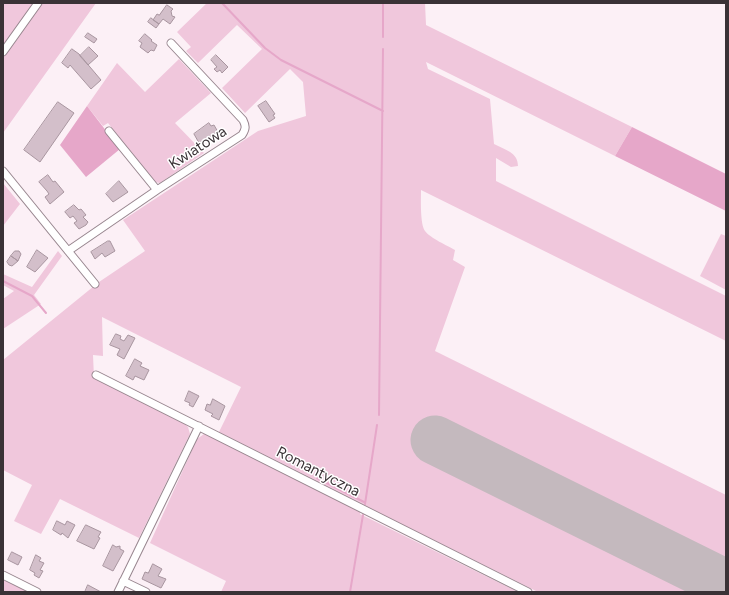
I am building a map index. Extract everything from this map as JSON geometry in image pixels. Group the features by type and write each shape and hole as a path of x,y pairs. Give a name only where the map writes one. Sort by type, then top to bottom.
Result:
{"street":[{"path":"3,52 38,3"},
{"name":"Kwiatowa","path":"68,251 157,190 242,135 246,129 243,120 171,43"},
{"path":"109,131 157,190"},
{"path":"3,171 95,284"},
{"name":"Romantyczna","path":"96,375 528,592"},
{"path":"118,592 198,426"},
{"path":"3,574 36,592"},
{"path":"124,581 146,592"}],"shaded area":[{"path":"3,3 36,3 3,50"},
{"path":"42,3 96,3 3,133 3,57"},
{"path":"207,3 425,3 426,25 632,127 615,156 426,62 428,69 490,99 494,144 513,154 516,158 518,166 511,167 496,158 496,181 726,296 726,341 421,190 423,228 427,234 455,250 453,260 465,267 435,351 726,495 726,592 538,592 222,435 219,432 241,387 102,317 103,356 93,355 94,378 185,424 188,427 190,434 139,538 60,499 41,534 14,521 32,485 3,470 3,360 99,282 145,251 123,220 258,131 306,116 303,82 290,69 245,113 222,88 262,49 237,25 198,63 186,51 191,47 177,32"},
{"path":"179,59 211,93 175,123 204,153 160,183 155,182 108,123 103,126 87,106 117,63 145,92"},
{"path":"87,106 120,149 86,177 60,145"},
{"path":"632,127 726,174 726,211 615,156"},
{"path":"3,183 20,204 3,226"},
{"path":"721,234 726,236 726,290 700,276"},
{"path":"58,251 62,256 34,295 41,304 3,329 3,299 14,291 3,285 3,274 32,287"},
{"path":"204,434 210,435 360,511 360,514 518,592 221,592 226,581 150,543 197,439"},
{"path":"3,577 31,592 3,592"}],"building":[{"path":"167,5 173,9 171,11 172,16 175,17 170,24 163,19 159,24 153,20"},
{"path":"151,18 159,24 156,28 148,22"},
{"path":"88,33 97,39 94,43 85,37"},
{"path":"145,34 157,45 154,51 151,50 148,53 140,47 142,43 139,41"},
{"path":"89,47 98,56 88,65 80,56"},
{"path":"72,49 79,54 101,80 91,89 70,65 68,68 62,63"},
{"path":"216,55 228,67 222,73 220,70 217,72 214,69 217,67 211,60"},
{"path":"266,101 275,114 273,115 275,118 269,122 258,106"},
{"path":"58,102 74,113 40,162 24,150"},
{"path":"209,123 211,126 214,125 218,132 199,143 194,134"},
{"path":"48,175 64,192 50,204 45,197 49,194 39,182"},
{"path":"119,181 128,192 113,202 106,194"},
{"path":"74,205 79,210 81,209 86,215 83,217 88,222 79,229 74,223 77,221 73,216 70,218 65,212"},
{"path":"110,241 115,251 105,257 102,253 95,259 91,252"},
{"path":"37,250 48,258 35,272 27,267"},
{"path":"15,251 19,251 21,254 18,261 11,256"},
{"path":"11,256 18,261 12,266 7,262"},
{"path":"116,334 121,336 120,339 124,341 128,335 135,338 124,359 117,355 120,349 110,345"},
{"path":"135,359 142,363 140,366 149,370 144,380 135,376 133,380 126,376"},
{"path":"189,391 199,396 193,407 189,405 190,403 185,401"},
{"path":"213,399 225,406 219,420 211,416 213,414 205,410 207,404 210,405"},
{"path":"57,521 65,525 67,521 75,525 68,538 62,533 61,535 53,530"},
{"path":"86,525 101,532 98,537 100,538 94,549 77,541"},
{"path":"113,545 116,547 120,546 120,549 124,551 113,571 103,566"},
{"path":"12,552 22,557 18,565 8,560"},
{"path":"36,555 41,558 39,561 44,563 40,570 43,571 39,578 30,570"},
{"path":"153,564 162,569 158,576 166,579 161,588 142,579 145,572 148,573"},
{"path":"88,585 101,592 85,592"}],"waterway":[{"path":"222,3 265,48 281,60 383,111"},
{"path":"383,3 383,37"},
{"path":"379,415 383,49"},
{"path":"3,281 32,296 46,313"},
{"path":"365,504 377,425"},
{"path":"317,478 364,502"},
{"path":"350,592 363,515"}],"runway":[{"path":"435,440 726,584"}]}
